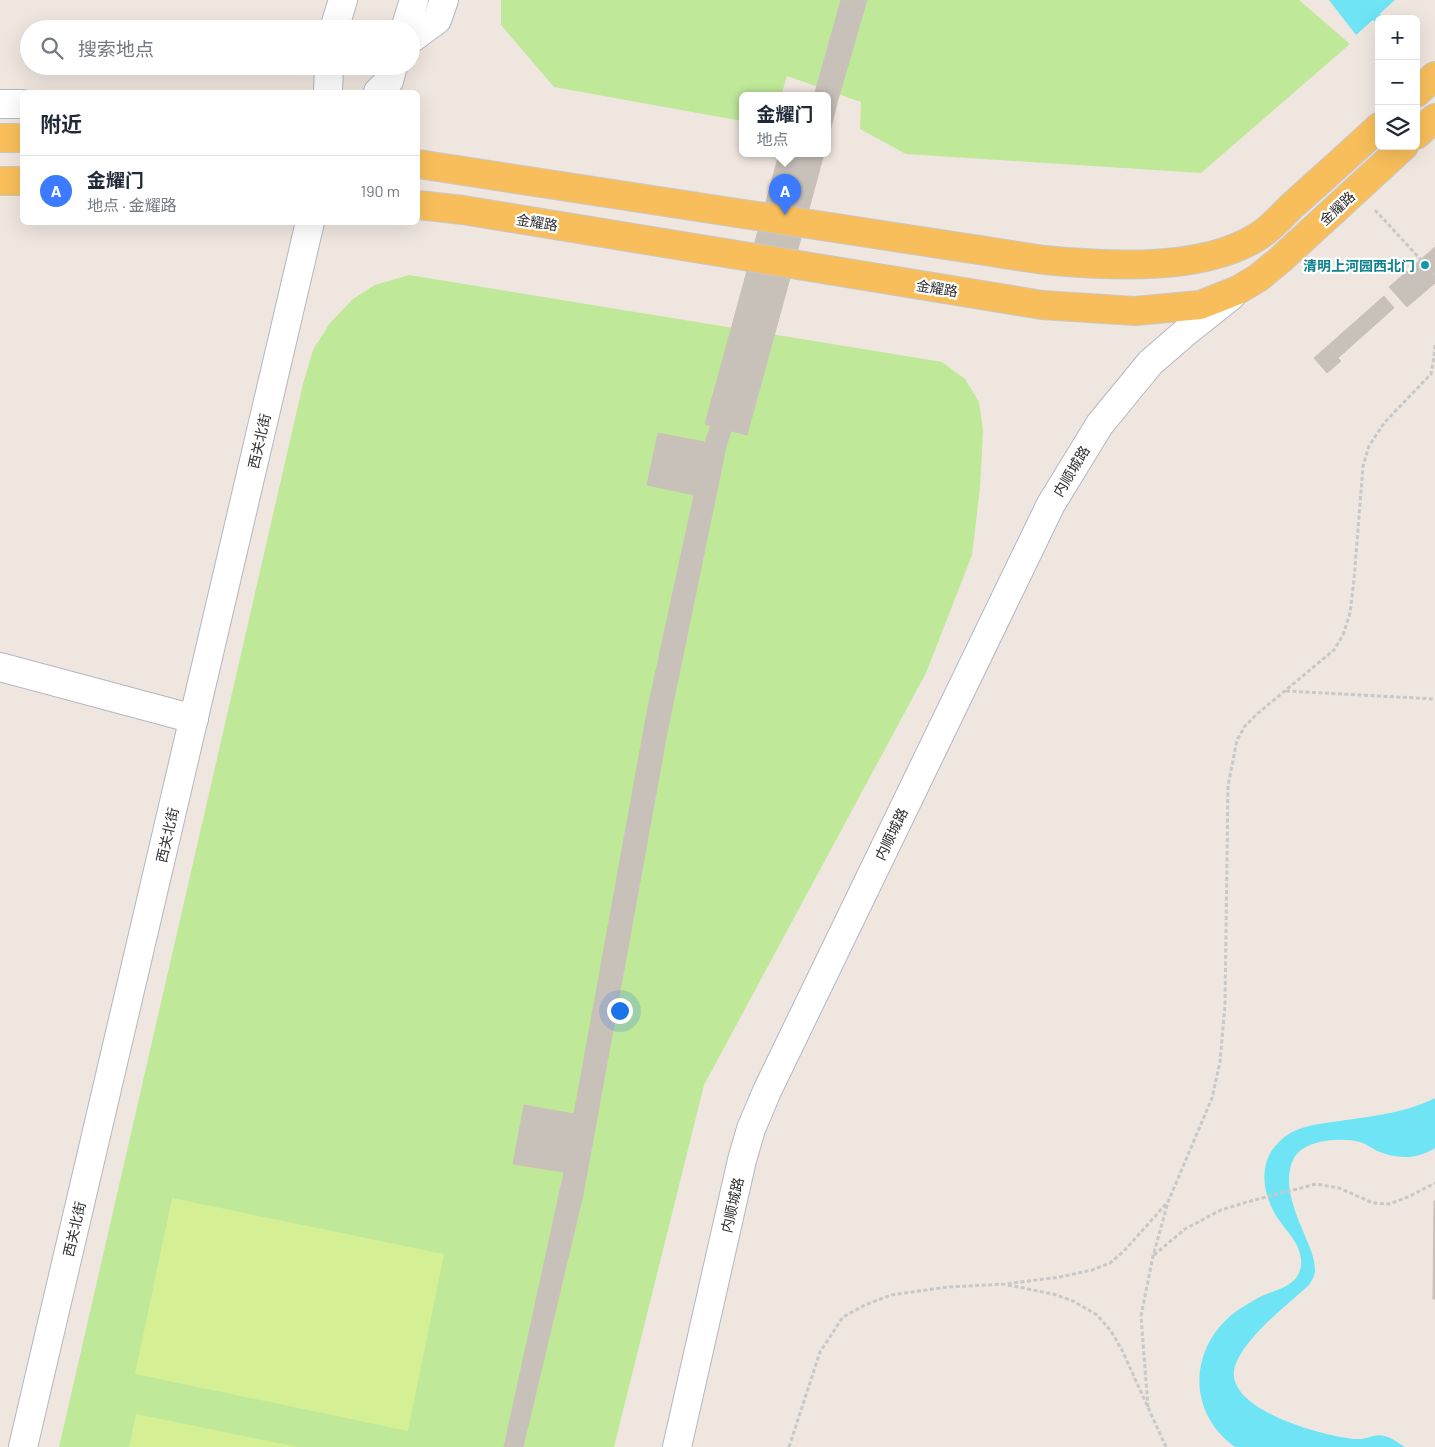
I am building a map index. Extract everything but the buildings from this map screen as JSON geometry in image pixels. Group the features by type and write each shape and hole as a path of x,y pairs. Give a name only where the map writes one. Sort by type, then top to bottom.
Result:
{"main road":[{"path":"1420,89 1435,76"},
{"path":"1420,131 1435,118"},
{"path":"420,164 1044,260 1086,264 1126,264 1173,262 1212,256 1234,249 1258,237 1375,131"},
{"path":"0,138 20,138"},
{"name":"金耀路","path":"420,205 463,210 1042,305 1135,311 1200,305 1238,290 1258,278 1400,150"},
{"path":"0,181 20,181"}],"street":[{"path":"337,20 343,0"},
{"path":"408,20 414,0"},
{"path":"420,32 437,20 444,0"},
{"path":"328,90 329,75"},
{"path":"380,90 389,81 391,75"},
{"path":"0,104 20,104"},
{"name":"西关北街","path":"23,1447 309,225"},
{"name":"内顺城路","path":"677,1447 742,1160 754,1122 771,1082 1051,504 1100,424 1150,363 1238,290"},
{"path":"0,667 194,719"}],"path":[{"path":"1356,190 1435,275"},
{"path":"1148,1407 1141,1316 1153,1256 1168,1202 1212,1098 1220,1062 1225,1006 1228,786 1237,740 1245,726 1257,714 1334,650 1343,635 1350,613 1364,466 1369,446 1384,423 1430,374 1435,345"},
{"path":"1430,374 1435,373"},
{"path":"1285,691 1435,699"},
{"path":"1153,1256 1185,1229 1221,1210 1316,1184 1339,1188 1373,1203 1390,1204 1435,1183"},
{"path":"789,1447 820,1352 843,1317 865,1305 890,1295 948,1287 1005,1284 1060,1277 1092,1270 1110,1263 1124,1251 1168,1202"},
{"path":"1005,1284 1053,1294 1073,1301 1097,1314 1122,1350 1166,1447"}],"green space":[{"path":"501,0 1299,0 1350,44 1201,173 906,154 860,129 861,102 787,76 782,92 739,92 739,120 554,87 501,25"},
{"path":"409,275 942,362 965,379 979,402 983,430 980,488 972,555 926,673 704,1085 614,1447 59,1447 303,384 313,350 330,323 353,299 375,285"},
{"path":"172,1198 444,1254 408,1431 135,1374"},
{"path":"136,1414 298,1447 129,1447"}],"water":[{"path":"1329,0 1395,0 1378,15 1375,15 1375,18 1356,35"},
{"path":"1435,1098 1435,1148 1421,1155 1407,1157 1392,1156 1360,1142 1334,1140 1315,1143 1306,1147 1294,1158 1289,1176 1289,1185 1296,1214 1313,1255 1314,1275 1309,1285 1257,1333 1240,1355 1235,1366 1235,1381 1243,1394 1257,1406 1275,1416 1295,1425 1348,1438 1359,1439 1378,1435 1385,1436 1405,1447 1235,1447 1220,1434 1210,1419 1203,1403 1200,1386 1200,1368 1205,1351 1214,1334 1230,1316 1258,1298 1292,1282 1300,1272 1300,1252 1276,1216 1266,1192 1264,1174 1273,1148 1286,1136 1300,1128 1401,1111"}],"waterway":[{"path":"1355,0 1375,16"}],"place":[{"name":"金耀门","path":"785,215"},
{"name":"清明上河园西北门","path":"1425,265"}]}
